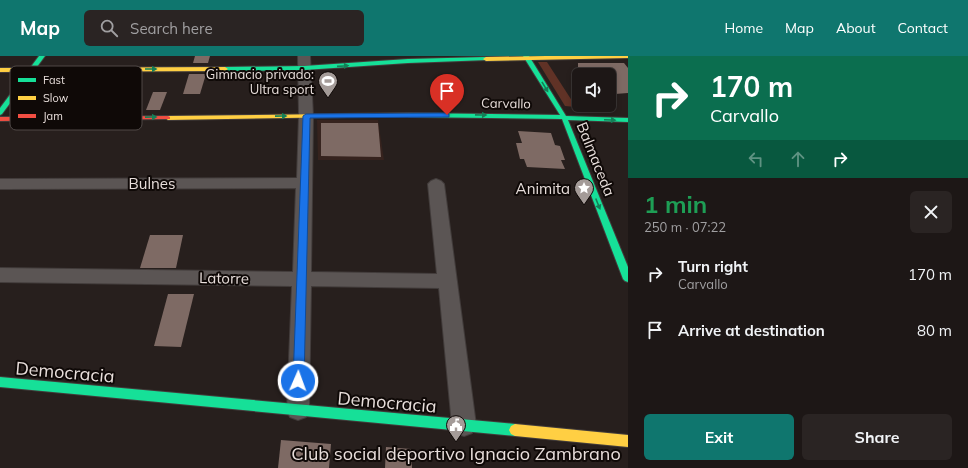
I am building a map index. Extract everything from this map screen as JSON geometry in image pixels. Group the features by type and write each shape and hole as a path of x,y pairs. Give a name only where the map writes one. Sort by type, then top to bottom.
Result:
{"main road":[{"path":"35,66 42,56"},
{"path":"142,67 408,59 628,56"},
{"name":"Balmaceda","path":"527,57 564,117 628,279"},
{"path":"0,113 10,100"},
{"name":"Carvallo","path":"142,118 467,115 628,120"},
{"name":"Carvallo","path":"0,119 10,119"},
{"name":"Democracia","path":"0,382 628,441"}],"street":[{"path":"298,410 306,116 304,62"},
{"name":"Bulnes","path":"0,184 304,182"},
{"path":"436,184 464,425"},
{"name":"Latorre","path":"0,275 448,281"}],"shaded area":[{"path":"538,62 547,62 572,101 572,107 565,106"},
{"path":"317,120 378,120 384,160 318,160"}],"building":[{"path":"195,56 210,56 208,63 193,63"},
{"path":"578,63 624,63 628,68 628,93 616,94 616,68 578,68"},
{"path":"189,74 206,74 200,94 183,94"},
{"path":"153,92 167,92 160,110 146,110"},
{"path":"321,123 378,123 381,157 321,156"},
{"path":"518,131 551,133 555,145 560,146 565,160 561,160 565,169 527,167 524,159 520,159 516,143 522,143"},
{"path":"150,235 183,235 176,268 140,268"},
{"path":"168,294 194,294 181,347 154,346"},
{"path":"281,440 331,444 329,468 278,468"},
{"path":"386,447 411,449 412,468 385,468"}],"traffic: fast":[{"path":"35,66 42,56"},
{"path":"526,56 564,117 628,279"},
{"path":"225,69 304,68 408,61 486,59"},
{"path":"0,113 10,99"},
{"path":"409,115 550,117 628,120"},
{"path":"0,382 515,430"}],"traffic: slow":[{"path":"486,59 628,56"},
{"path":"142,69 225,69"},
{"path":"0,70 10,70"},
{"path":"168,118 409,115"},
{"path":"515,430 628,441"}],"traffic: jam":[{"path":"142,118 168,118"},
{"path":"0,119 10,119"}],"place":[{"name":"Gimnacio privado: Ultra sport","path":"328,98"},
{"name":"Animita","path":"584,205"},
{"name":"Club social deportivo Ignacio Zambrano","path":"456,442"}],"route":[{"path":"298,381 306,116 447,115"}]}
